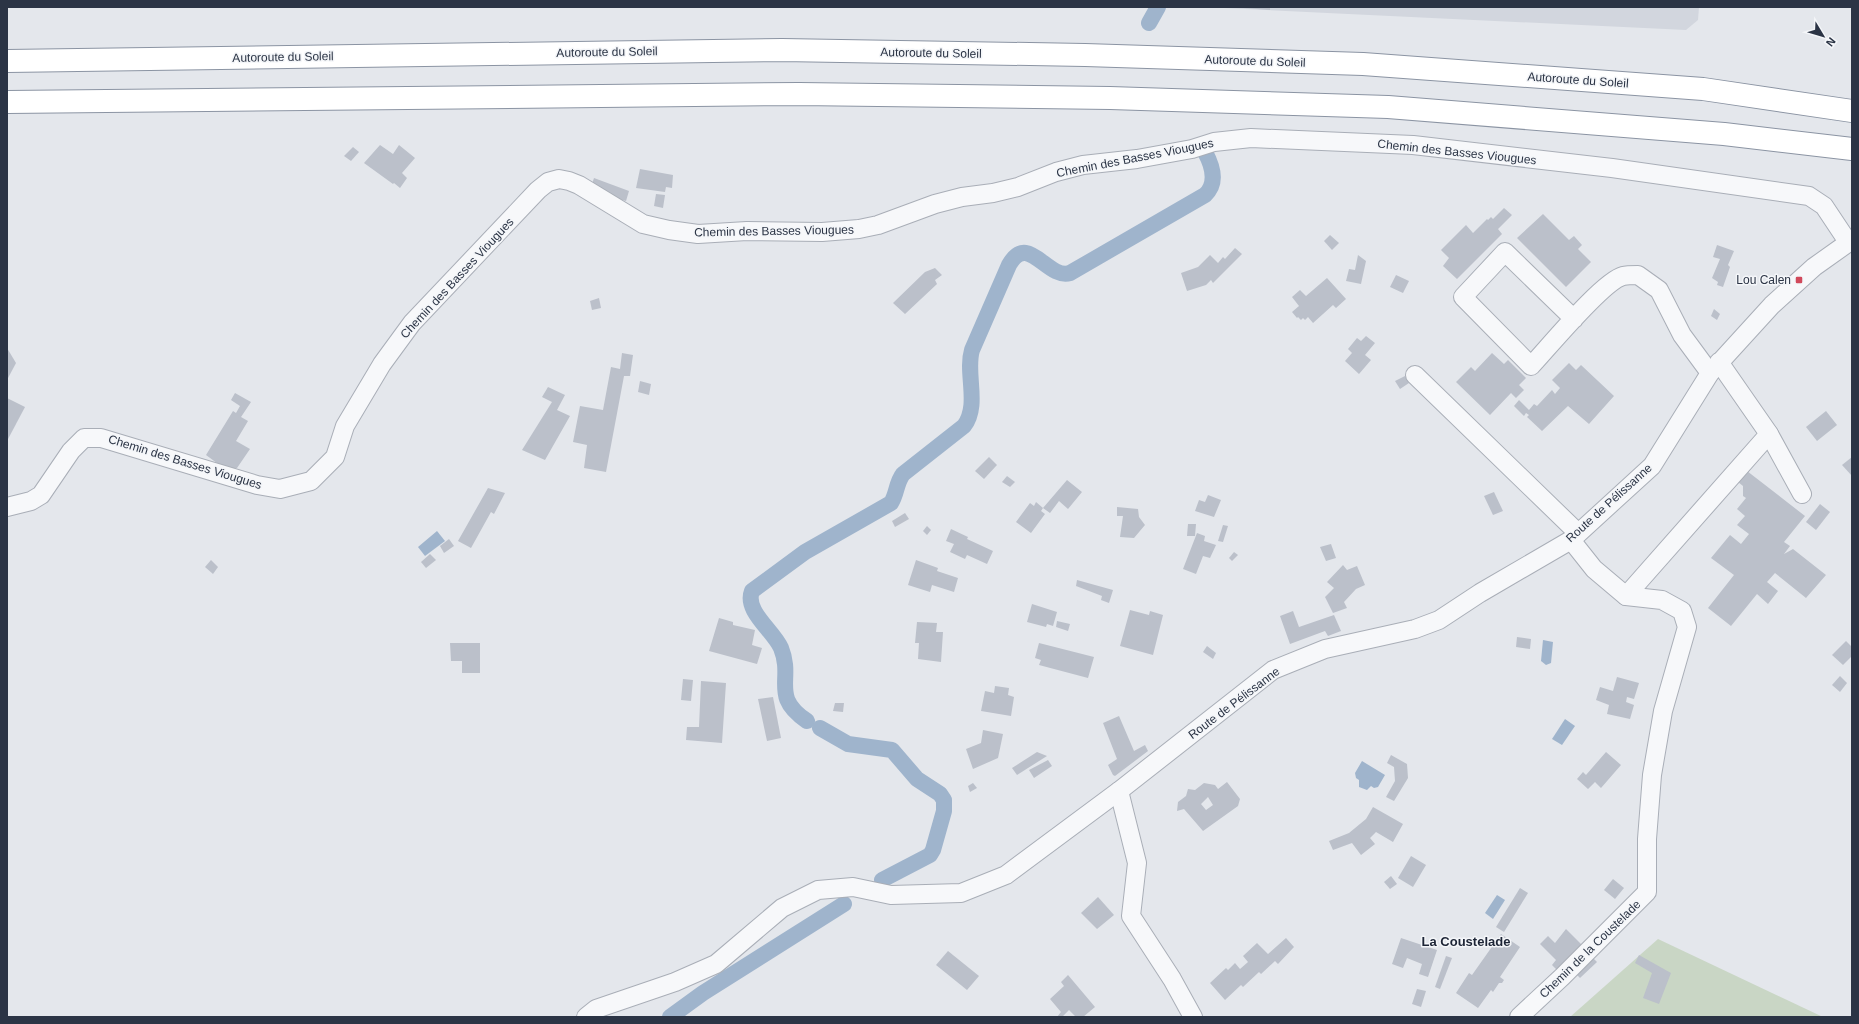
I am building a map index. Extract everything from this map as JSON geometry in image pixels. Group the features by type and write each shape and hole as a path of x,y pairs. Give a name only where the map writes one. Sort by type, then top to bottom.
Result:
{"highway":[{"name":"Autoroute du Soleil","path":"7,61 782,50 1093,56 1363,64 1695,88 1852,110"},
{"path":"7,102 799,94 1110,98 1388,107 1724,134 1852,149"}],"street":[{"name":"Chemin des Basses Viougues","path":"7,507 31,501 42,495 71,451 84,438 102,438 257,485 280,488 311,481 335,457 345,426 382,364 412,323 538,190 548,182 558,179 579,185 643,224 669,230 698,234 747,231 822,232 859,230 878,225 935,204 962,197 993,193 1018,187 1056,172 1083,165 1137,159 1192,149 1214,142 1251,138 1329,140 1445,149 1612,168 1809,196 1824,206 1851,240"},
{"name":"Route de Pélissanne","path":"586,1017 596,1009 675,982 716,964 782,908 818,890 853,887 892,895 961,893 1006,875 1119,791 1273,670 1325,649 1415,629 1439,620 1480,593 1575,537 1652,466 1714,368 1772,305 1814,267 1851,240"},
{"path":"1574,319 1505,252 1463,297 1531,366 1574,319 1601,289 1622,276 1638,275 1659,290 1682,335 1714,368 1769,434 1802,494"},
{"path":"1414,375 1575,537 1594,569 1626,596 1769,434"},
{"name":"Chemin de la Coustelade","path":"1519,1017 1562,977 1647,892 1647,839 1652,775 1663,711 1687,627 1682,611 1662,600 1626,596"},
{"path":"1119,791 1136,863 1131,916 1172,979 1193,1017"}],"shaded area":[{"path":"1202,7 1699,7 1698,20 1686,30"}],"green space":[{"path":"1658,939 1823,1017 1570,1017"}],"water":[{"path":"437,531 445,541 425,556 418,547"},
{"path":"1543,640 1553,642 1551,663 1546,665 1541,661"},
{"path":"1565,719 1575,726 1562,745 1552,739"},
{"path":"1362,761 1385,775 1378,787 1374,788 1371,786 1367,790 1359,787 1359,780 1356,778 1355,773"},
{"path":"1497,895 1505,900 1493,919 1485,913"}],"building":[{"path":"1230,7 1270,7 1270,10"},
{"path":"380,145 393,154 399,145 415,158 402,173 407,178 400,188 364,163"},
{"path":"353,147 359,152 351,161 344,156"},
{"path":"640,169 673,175 672,188 666,187 665,192 636,188"},
{"path":"594,178 629,191 626,201 604,195 591,187"},
{"path":"656,194 665,195 663,208 654,206"},
{"path":"1504,208 1512,215 1498,229 1502,234 1457,279 1443,266 1449,258 1441,250 1466,225 1473,233 1487,219 1488,220 1491,217 1493,219"},
{"path":"1543,214 1569,240 1574,236 1582,245 1578,249 1591,262 1566,287 1517,238"},
{"path":"1330,235 1339,243 1332,250 1324,241"},
{"path":"1717,245 1734,251 1728,265 1730,267 1723,287 1717,285 1718,282 1712,278 1720,259 1713,257"},
{"path":"1235,248 1242,254 1213,283 1211,280 1206,285 1187,291 1181,273 1198,267 1210,255 1218,263 1223,257 1225,259"},
{"path":"1358,255 1366,261 1361,284 1346,281 1349,269 1355,270"},
{"path":"935,268 942,275 935,280 937,284 905,314 893,303 925,272"},
{"path":"1396,275 1409,281 1403,293 1390,287"},
{"path":"1327,278 1346,299 1336,308 1333,305 1313,323 1308,317 1305,320 1303,318 1301,320 1298,317 1297,318 1292,312 1299,306 1292,297 1300,290 1306,296"},
{"path":"599,298 601,308 592,310 590,301"},
{"path":"1714,309 1720,314 1717,320 1711,316"},
{"path":"1366,336 1375,343 1365,355 1371,360 1359,374 1345,361 1352,353 1348,349 1357,338 1361,341"},
{"path":"7,348 16,363 7,380"},
{"path":"622,353 633,355 630,376 624,376 606,472 584,468 587,445 573,442 580,406 603,410 611,367 620,369"},
{"path":"1492,353 1504,364 1508,360 1526,378 1519,385 1524,390 1516,398 1511,393 1490,415 1456,382 1471,367 1475,371"},
{"path":"1569,363 1576,370 1581,365 1614,396 1589,424 1568,406 1542,431 1527,417 1529,415 1526,413 1524,416 1514,406 1519,400 1529,410 1534,404 1537,406 1552,390 1555,394 1560,388 1552,380"},
{"path":"1405,376 1409,383 1400,389 1395,381"},
{"path":"640,381 651,384 649,395 638,392"},
{"path":"548,387 565,395 557,410 570,416 545,460 522,450 552,402 542,397"},
{"path":"235,393 251,402 241,417 248,421 236,441 250,449 237,468 225,469 206,455 233,411 236,413 240,406 231,400"},
{"path":"7,398 25,407 7,441"},
{"path":"1826,411 1837,425 1817,441 1806,427"},
{"path":"989,457 997,465 984,479 975,471"},
{"path":"1852,457 1852,476 1842,465"},
{"path":"1747,471 1805,516 1784,542 1790,546 1784,554 1793,549 1826,575 1806,598 1775,573 1767,582 1778,591 1768,604 1757,594 1731,626 1708,608 1734,575 1711,558 1730,535 1741,544 1749,534 1737,525 1745,516 1737,509 1746,498 1743,496 1743,486 1738,482"},
{"path":"1007,476 1015,482 1010,487 1002,482"},
{"path":"1067,480 1082,492 1068,509 1059,501 1050,513 1043,508"},
{"path":"488,488 505,493 494,514 491,512 471,548 458,541"},
{"path":"1494,492 1503,511 1493,515 1484,496"},
{"path":"1208,495 1221,500 1214,517 1195,511 1199,500 1205,502"},
{"path":"1036,502 1043,508 1041,511 1045,514 1031,533 1016,522 1030,503 1034,506"},
{"path":"1820,504 1830,512 1816,530 1806,522"},
{"path":"1117,507 1138,509 1139,517 1145,525 1134,538 1120,537 1123,516 1117,516"},
{"path":"905,513 909,519 895,527 892,521"},
{"path":"1188,524 1196,524 1195,536 1187,536"},
{"path":"1223,525 1228,526 1223,542 1218,541"},
{"path":"927,526 931,530 927,535 923,531"},
{"path":"951,529 968,537 967,539 993,551 987,564 967,555 965,559 950,552 954,544 946,541"},
{"path":"1197,533 1205,536 1204,541 1216,545 1210,558 1203,556 1196,574 1183,569"},
{"path":"449,539 454,546 444,553 440,546"},
{"path":"1331,544 1336,558 1326,561 1320,547"},
{"path":"1234,552 1238,555 1232,561 1229,558"},
{"path":"430,554 436,560 426,568 421,562"},
{"path":"211,560 218,567 213,574 205,567"},
{"path":"916,560 938,568 937,571 958,578 954,592 932,585 930,592 908,585"},
{"path":"1343,565 1347,570 1357,566 1365,585 1356,589 1344,602 1347,608 1333,613 1325,597 1334,588 1327,582"},
{"path":"1077,580 1113,590 1109,603 1101,600 1102,596 1076,586"},
{"path":"1032,604 1057,612 1053,626 1047,624 1046,627 1027,622"},
{"path":"1130,610 1149,615 1150,611 1163,615 1153,655 1120,646"},
{"path":"1293,611 1299,627 1334,615 1341,631 1328,636 1325,631 1290,644 1280,616"},
{"path":"719,618 733,622 733,625 755,630 752,645 762,648 757,664 709,651"},
{"path":"1057,621 1070,624 1068,631 1056,627"},
{"path":"917,622 937,623 936,632 943,632 941,662 918,659 919,643 915,643"},
{"path":"1517,637 1531,639 1530,649 1516,647"},
{"path":"1846,641 1852,647 1852,656 1843,665 1832,655"},
{"path":"450,643 480,643 480,673 462,673 462,661 451,661"},
{"path":"1039,643 1094,657 1088,678 1039,665 1041,660 1035,658"},
{"path":"1207,646 1216,653 1213,659 1203,652"},
{"path":"1840,676 1847,683 1840,692 1832,685"},
{"path":"1617,677 1639,683 1634,699 1627,697 1626,702 1634,705 1630,719 1607,714 1609,705 1596,700 1600,687 1613,691"},
{"path":"683,679 693,680 691,701 681,700"},
{"path":"701,681 726,683 722,743 686,740 687,727 699,727"},
{"path":"995,686 1009,688 1008,695 1014,697 1011,716 981,711 985,691 994,693"},
{"path":"773,697 781,738 767,741 758,699"},
{"path":"835,703 844,703 843,712 833,711"},
{"path":"1119,716 1134,751 1145,745 1148,751 1115,776 1108,765 1117,759 1103,723"},
{"path":"983,730 1003,734 998,758 973,769 966,749 981,743"},
{"path":"1037,752 1047,756 1017,775 1012,768"},
{"path":"1606,752 1621,765 1601,788 1595,782 1588,789 1577,779 1583,772 1586,775"},
{"path":"1391,755 1407,764 1408,778 1394,801 1386,797 1395,781 1394,767 1387,763"},
{"path":"1048,760 1052,766 1034,778 1029,770"},
{"path":"1227,782 1240,799 1238,806 1203,831 1184,809 1177,811 1178,802 1186,796 1188,789 1195,790 1204,783 1215,785 1218,789","holes":["1208,797 1213,805 1206,810 1201,804"]},
{"path":"973,783 977,788 970,792 968,786"},
{"path":"1373,807 1403,824 1393,842 1376,832 1370,838 1375,844 1361,855 1352,843 1333,850 1329,841 1349,833 1366,819"},
{"path":"1411,856 1426,865 1413,887 1398,878"},
{"path":"1391,876 1397,884 1390,889 1384,882"},
{"path":"1613,879 1624,888 1615,899 1604,890"},
{"path":"1520,888 1528,893 1504,932 1496,927"},
{"path":"1098,897 1114,915 1097,929 1081,913"},
{"path":"1566,929 1582,945 1557,970 1552,965 1556,960 1540,944 1548,936 1555,943"},
{"path":"1501,934 1520,947 1500,977 1504,980 1502,983 1499,983 1493,992 1491,990 1478,1008 1456,993 1469,973 1472,975"},
{"path":"1286,938 1294,947 1278,964 1275,961 1261,974 1259,972 1243,987 1241,985 1225,1000 1210,983 1226,968 1228,970 1235,963 1240,969 1248,962 1243,956 1257,943 1268,954"},
{"path":"1401,938 1437,950 1428,977 1419,974 1422,964 1407,958 1403,968 1392,964"},
{"path":"948,951 979,976 967,990 936,965"},
{"path":"1589,954 1597,962 1580,978 1573,971"},
{"path":"1639,955 1671,973 1659,1004 1643,998 1652,973 1635,963"},
{"path":"1446,956 1452,958 1440,989 1435,987"},
{"path":"1068,975 1095,1007 1083,1017 1076,1017 1069,1010 1062,1017 1057,1017 1061,1012 1050,999 1064,986 1061,982"},
{"path":"1417,989 1426,991 1421,1007 1412,1004"}],"waterway":[{"path":"1149,23 1158,7"},
{"path":"807,721 789,704 786,695 784,659 781,648 760,620 752,606 752,591 805,552 891,503 903,474 964,426 969,418 972,399 970,369 972,350 1009,265 1016,256 1023,253 1031,254 1053,270 1062,273 1070,273 1205,195 1213,180 1212,168 1205,152"},
{"path":"820,728 848,744 892,750 917,779 940,794 944,800 944,811 933,850 930,855 882,880"},
{"path":"670,1017 703,993 844,904"}],"place":[{"name":"Lou Calen","path":"1799,280"}],"district":[{"name":"La Coustelade","path":"1466,941"}]}
